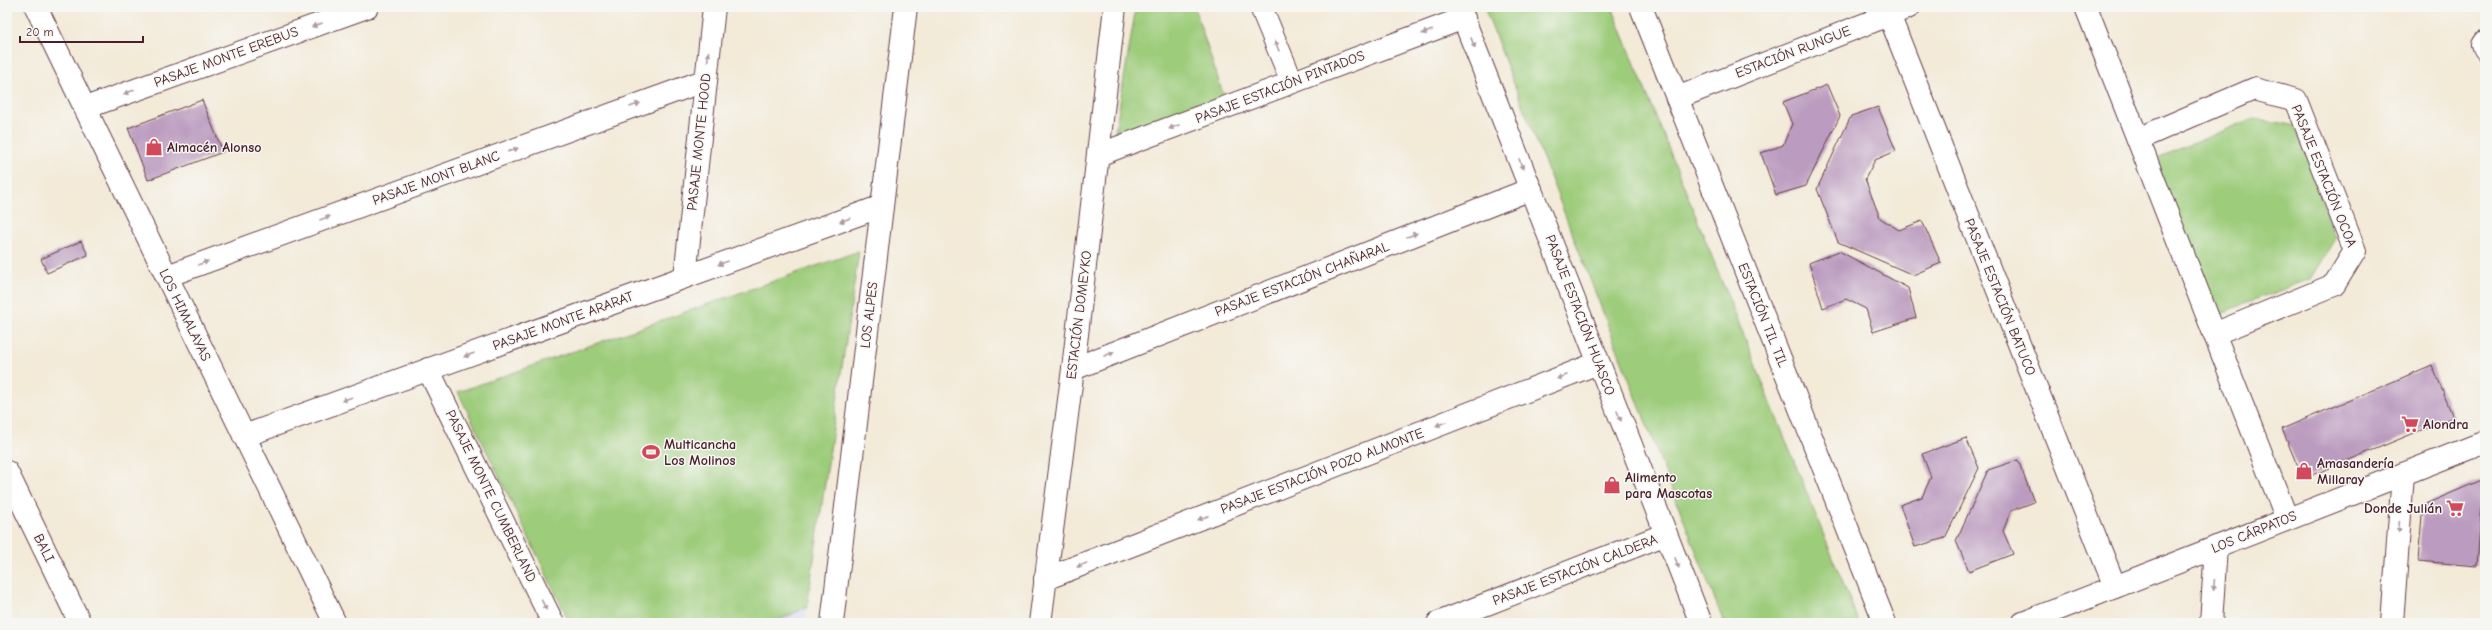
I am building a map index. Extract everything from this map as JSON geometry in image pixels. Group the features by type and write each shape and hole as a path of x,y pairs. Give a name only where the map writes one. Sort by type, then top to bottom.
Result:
{"street":[{"name":"LOS HIMALAYAS","path":"36,7 335,623"},
{"name":"PASAJE MONTE EREBUS","path":"85,108 367,7"},
{"name":"PASAJE MONTE HOOD","path":"685,277 714,7"},
{"name":"LOS ALPES","path":"832,623 906,7"},
{"name":"ESTACIÓN DOMEYKO","path":"1040,623 1073,368 1115,7"},
{"path":"1261,7 1292,82"},
{"name":"ESTACIÓN TIL TIL","path":"1642,7 1885,623"},
{"path":"2086,7 2287,519"},
{"name":"ESTACIÓN RUNGUE","path":"1677,98 1895,10"},
{"name":"PASAJE ESTACIÓN BATUCO","path":"1895,10 2115,587"},
{"name":"PASAJE ESTACIÓN PINTADOS","path":"1098,155 1292,82 1461,13"},
{"name":"PASAJE ESTACIÓN HUASCO","path":"1461,13 1701,623"},
{"path":"2485,42 2483,44 2485,49"},
{"name":"PASAJE MONT BLANC","path":"167,276 706,80"},
{"name":"PASAJE ESTACIÓN OCOA","path":"2138,138 2254,88 2296,100 2355,252 2334,285 2214,334"},
{"name":"PASAJE ESTACIÓN CHAÑARAL","path":"1073,368 1531,189"},
{"name":"PASAJE MONTE ARARAT","path":"244,436 882,206"},
{"name":"PASAJE ESTACIÓN POZO ALMONTE","path":"1045,580 1598,363"},
{"name":"PASAJE MONTE CUMBERLAND","path":"428,369 553,623"},
{"name":"LOS CÁRPATOS","path":"2023,623 2485,442"},
{"name":"BALI","path":"7,472 80,623"},
{"path":"2392,623 2403,474"},
{"name":"PASAJE ESTACIÓN CALDERA","path":"1438,623 1666,534"},
{"path":"2211,623 2216,547"}],"shaded area":[{"path":"807,607 805,623 773,623 791,614"}],"green space":[{"path":"1136,7 1194,7 1225,100 1114,138"},
{"path":"1484,7 1612,7 1859,623 1724,623"},
{"path":"2254,118 2296,126 2335,239 2310,279 2216,315 2155,159"},
{"path":"859,251 807,607 773,623 570,623 458,392"}],"building":[{"path":"1827,85 1840,116 1806,186 1776,195 1761,153 1783,145 1792,124 1783,102"},
{"path":"202,100 223,152 148,180 128,128"},
{"path":"1878,107 1896,151 1875,160 1865,179 1880,218 1899,230 1922,221 1941,263 1913,275 1838,242 1817,189 1851,116"},
{"path":"81,241 88,255 47,273 41,259"},
{"path":"1839,251 1908,288 1916,318 1873,332 1866,309 1846,299 1823,308 1809,263"},
{"path":"2432,365 2453,417 2303,479 2282,429"},
{"path":"1966,438 1979,468 1945,538 1915,547 1900,505 1922,497 1931,477 1922,454"},
{"path":"2018,460 2034,502 2011,511 2003,531 2013,554 1969,571 1956,541 1988,470"},
{"path":"2484,479 2477,566 2418,561 2423,505"}],"place":[{"name":"Almacén Alonso","path":"154,147"},
{"name":"Alondra","path":"2410,424"},
{"name":"Multicancha Los Molinos","path":"651,452"},
{"name":"Amasandería Millaray","path":"2304,471"},
{"name":"Alimento para Mascotas","path":"1612,485"},
{"name":"Donde Julián","path":"2455,508"}]}
